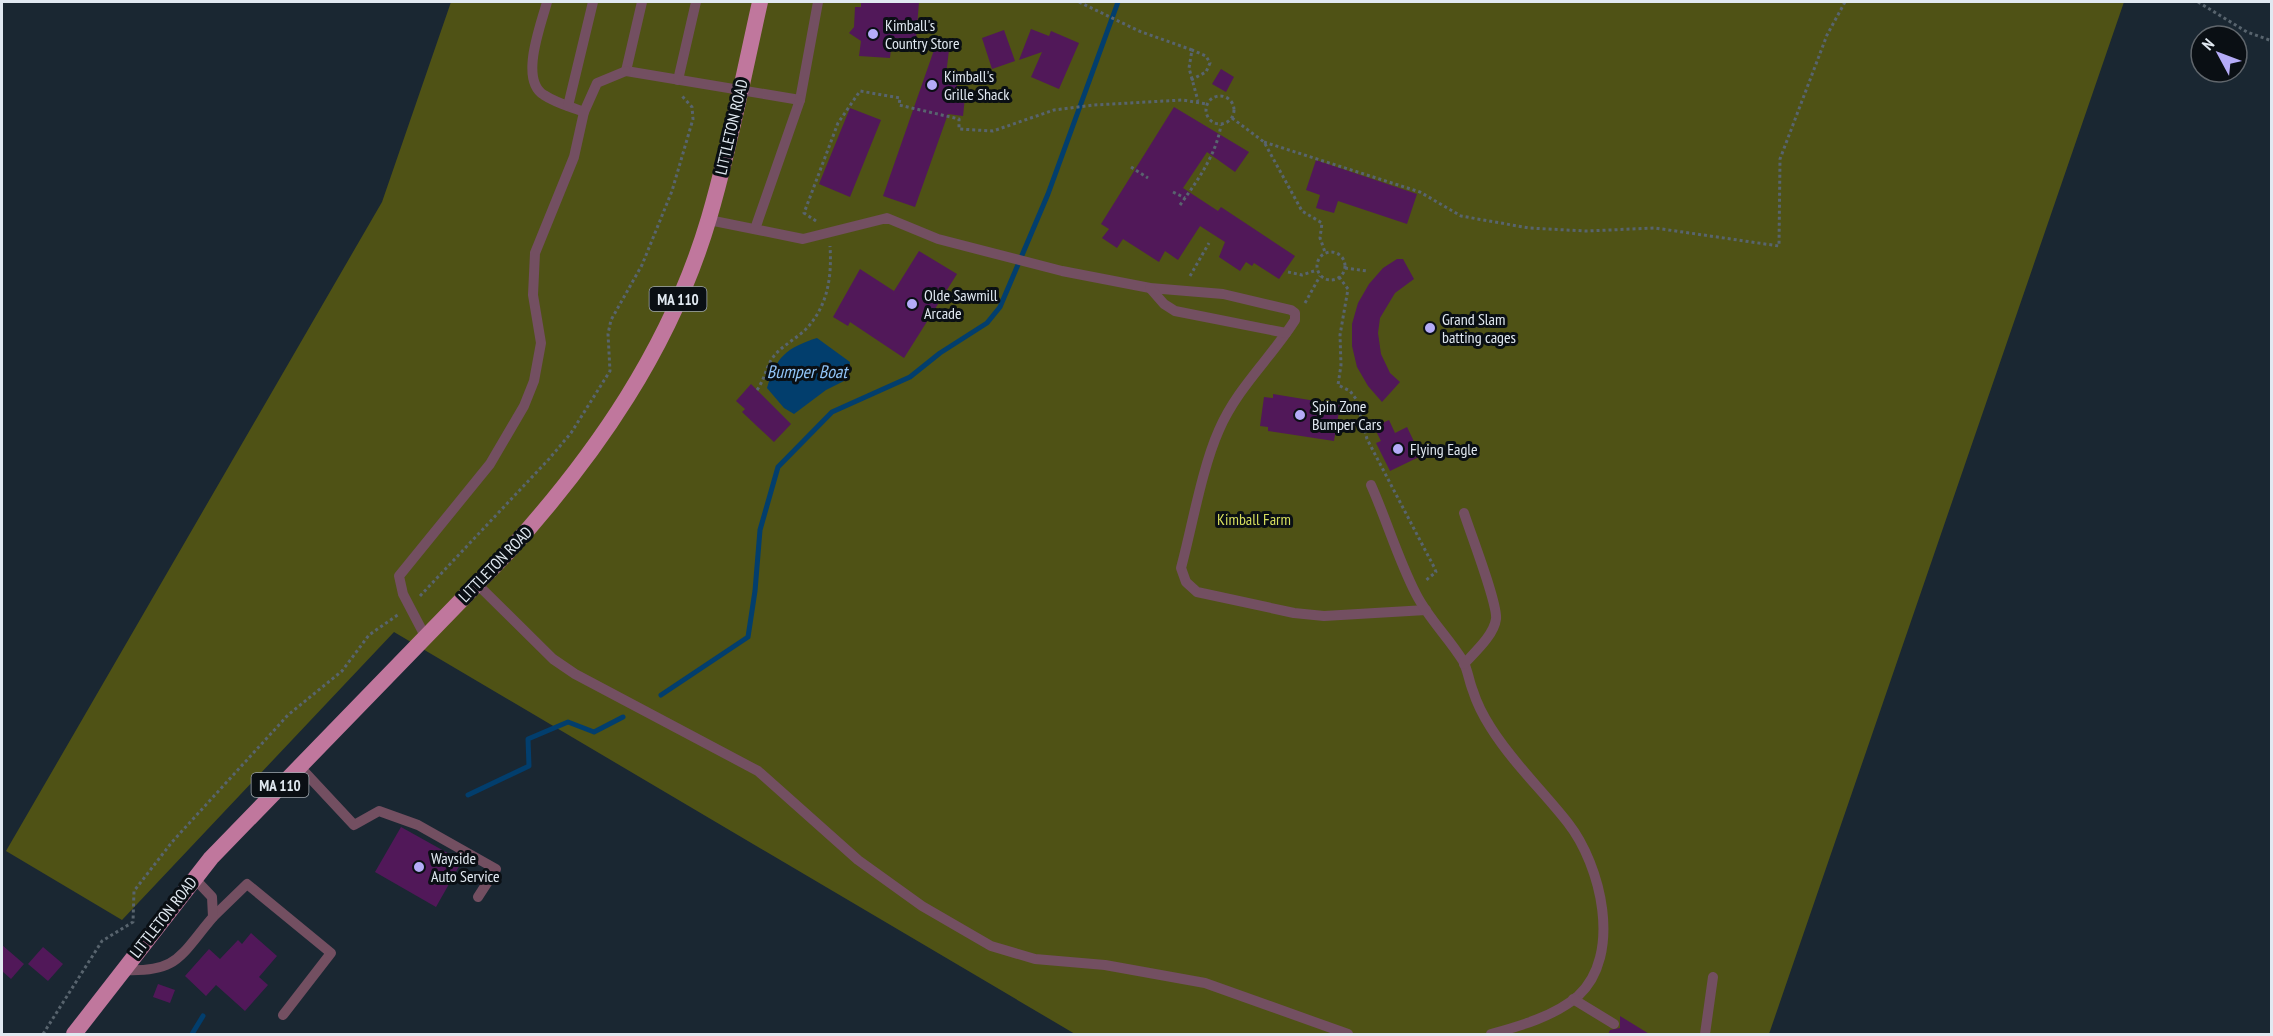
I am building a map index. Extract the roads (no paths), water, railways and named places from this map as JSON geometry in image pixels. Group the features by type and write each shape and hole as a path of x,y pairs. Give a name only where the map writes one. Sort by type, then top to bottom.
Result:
{"main road":[{"name":"LITTLETON ROAD","path":"74,1035 121,970 194,878 299,765 477,584 553,502 628,399 663,334 709,220 760,2"}],"lane":[{"path":"547,2 532,62 532,77 536,88 543,95 584,112"},
{"path":"568,106 593,2"},
{"path":"626,71 642,2"},
{"path":"678,80 696,2"},
{"path":"755,229 800,100 818,2"},
{"path":"426,636 403,594 399,576 490,464 524,406 534,381 541,343 533,295 535,253 574,158 584,112 597,83 626,71 800,100"},
{"path":"709,220 803,239 829,234 871,220 887,218 938,239 1062,271 1150,288 1223,294 1274,304 1295,313 1295,320 1246,384 1218,431 1195,511 1181,568 1182,575 1197,592 1294,613 1324,616 1426,610"},
{"path":"1150,288 1164,304 1175,311 1286,333"},
{"path":"1371,485 1413,588 1464,664 1473,694 1491,728 1521,769 1570,825 1597,879 1603,917 1601,950 1591,977 1574,999 1522,1025 1491,1035"},
{"path":"1464,513 1494,599 1496,619 1483,642 1464,664"},
{"path":"477,584 553,659 575,674 758,771 858,860 969,936 991,946 1035,959 1116,967 1205,983 1348,1035"},
{"path":"299,765 354,825 379,811 418,825 496,869 478,897"},
{"path":"194,878 212,897 213,917"},
{"path":"121,970 150,971 168,966 247,884 331,953 283,1016"},
{"path":"1705,1035 1713,977"},
{"path":"1574,999 1614,1024"}],"water":[{"name":"Bumper Boat","path":"817,338 850,362 848,379 826,390 794,414 784,408 767,388 770,377 779,361 790,350"}],"waterway":[{"path":"661,695 748,637 755,591 760,530 778,467 832,412 910,377 940,353 987,323 1000,307 1048,194 1118,2"},
{"path":"468,795 529,766 528,739 568,722 594,732 623,717"},
{"path":"192,1034 203,1016"}],"place":[{"name":"Kimball's Country Store","path":"873,34"},
{"name":"Kimball's Grille Shack","path":"932,85"},
{"name":"Olde Sawmill Arcade","path":"912,304"},
{"name":"Grand Slam batting cages","path":"1430,328"},
{"name":"Spin Zone Bumper Cars","path":"1300,415"},
{"name":"Flying Eagle","path":"1398,449"},
{"name":"Wayside Auto Service","path":"419,867"}],"park label":[{"name":"Kimball Farm","path":"1254,519"}]}
